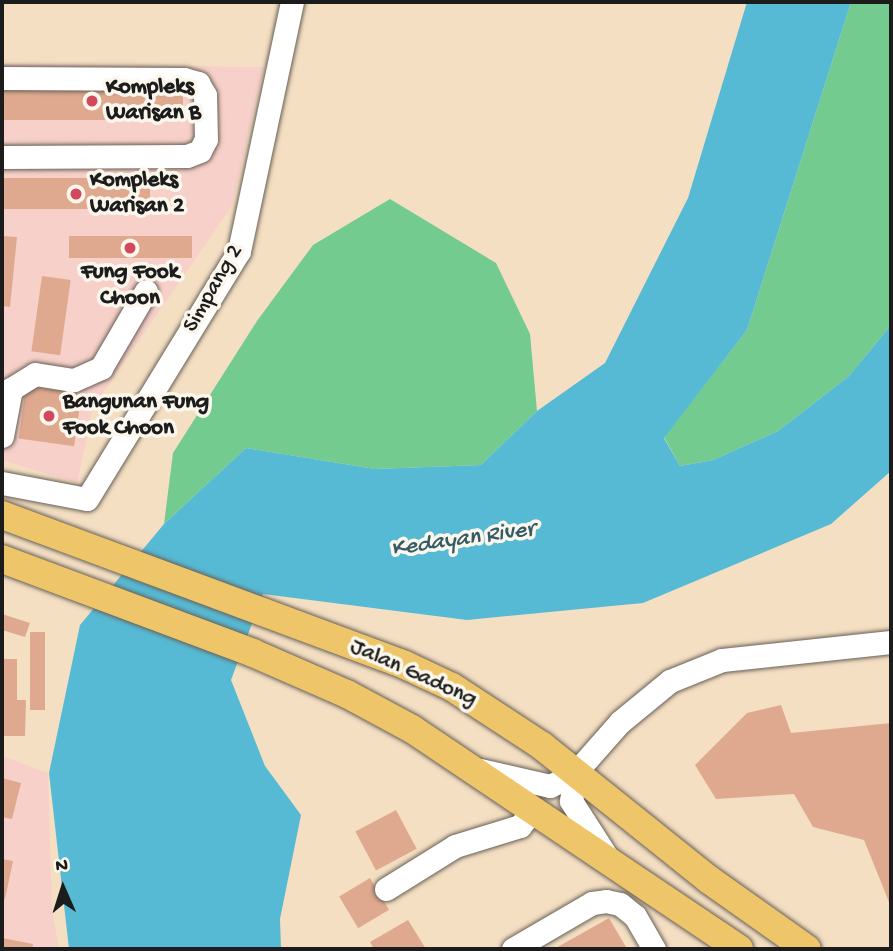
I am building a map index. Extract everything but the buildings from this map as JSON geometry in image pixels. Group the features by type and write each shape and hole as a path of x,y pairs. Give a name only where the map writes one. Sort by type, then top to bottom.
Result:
{"main road":[{"name":"Jalan Gadong","path":"2,515 405,665 505,718 772,925 807,949"},
{"name":"Jalan Gadong","path":"8,561 253,653 347,694 465,765 739,949"},
{"path":"757,949 772,925"}],"street":[{"name":"Simpang 2","path":"2,482 75,500 87,499 239,251 292,2"},
{"path":"2,78 184,79 198,83 205,94 206,139 200,151 187,156 2,157"},
{"path":"2,436 11,389 35,374 74,380 101,368 146,290"},
{"path":"465,765 537,786 550,786 575,773 620,722 670,681 722,660 891,642"},
{"path":"575,773 571,801 613,865"},
{"path":"386,889 455,846 520,826 532,811"},
{"path":"513,949 593,903 606,901 620,904 635,916 654,949"}],"shaded area":[{"path":"2,64 264,67 232,206 93,407 77,483 2,460"},
{"path":"2,756 48,773 52,911 59,949 2,949"}],"green space":[{"path":"851,2 891,2 891,325 849,376 778,431 713,460 680,466 664,437 747,330"},
{"path":"390,199 496,263 530,334 537,411 481,465 375,469 246,448 164,524 173,453 257,321 313,245"}],"water":[{"name":"Kedayan River","path":"747,2 851,2 747,330 664,438 680,466 713,460 778,431 849,376 891,325 891,471 831,524 643,603 467,620 263,594 231,680 265,766 301,815 280,919 281,949 69,949 49,773 80,625 164,524 246,448 375,469 481,465 537,411 605,363 688,198"}],"place":[{"name":"Kompleks Warisan B","path":"92,101"},
{"name":"Kompleks Warisan 2","path":"76,194"},
{"name":"Fung Fook Choon","path":"130,248"},
{"name":"Bangunan Fung Fook Choon","path":"49,416"}]}
